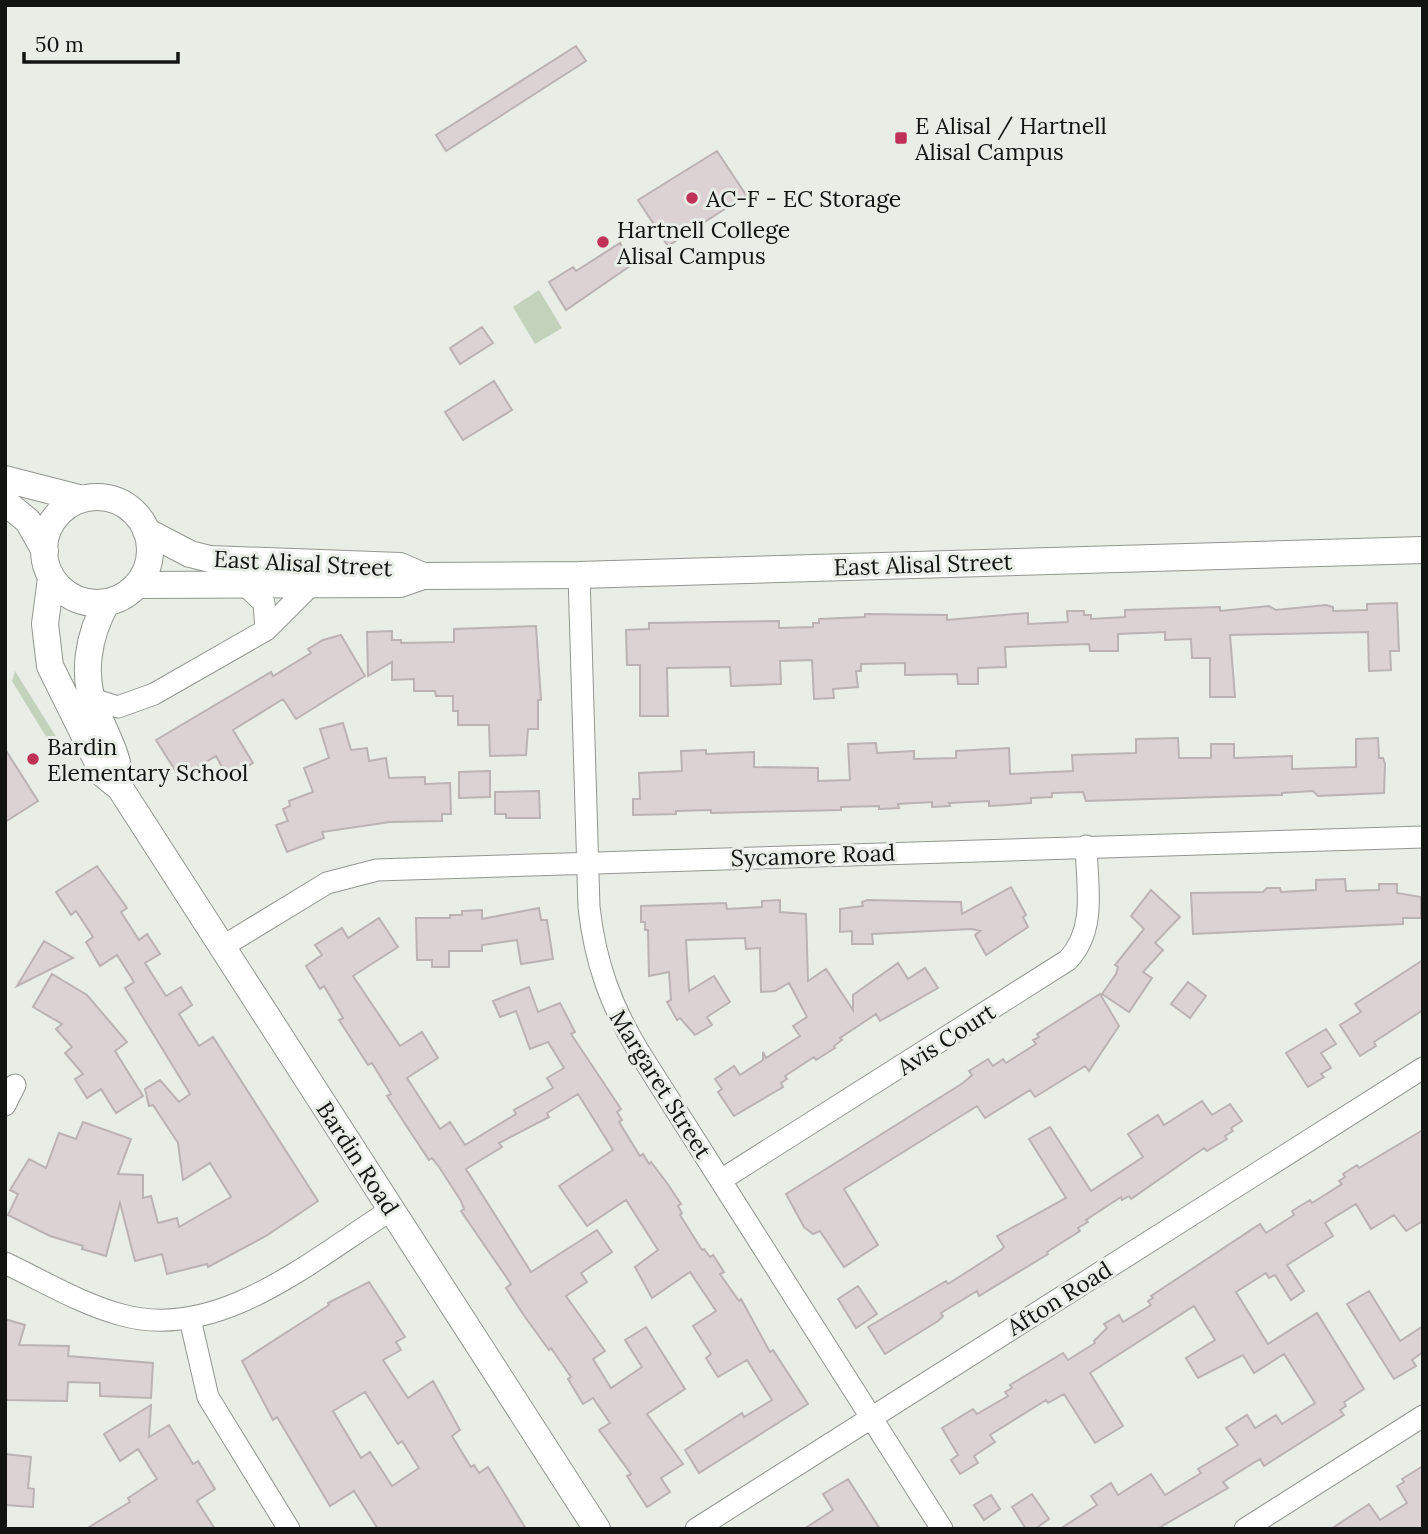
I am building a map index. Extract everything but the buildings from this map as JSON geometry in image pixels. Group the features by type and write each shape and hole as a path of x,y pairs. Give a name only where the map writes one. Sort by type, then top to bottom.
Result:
{"street":[{"path":"5,479 83,499 110,499 134,513 146,531 148,567 139,585 107,602 83,600 69,595 51,578 45,551 28,521 5,502"},
{"path":"45,551 48,534 61,512 83,499"},
{"name":"East Alisal Street","path":"146,531 180,550 210,559 400,566 423,576"},
{"name":"East Alisal Street","path":"139,585 400,584 423,576 579,575 1423,550"},
{"name":"Margaret Street","path":"579,575 587,863 592,934 606,990 629,1035 942,1529"},
{"name":"Bardin Road","path":"51,578 45,624 50,666 104,775 120,788 597,1529"},
{"path":"244,584 264,603 266,630"},
{"path":"92,699 118,706 134,703 209,665 266,630 312,584"},
{"name":"Bardin Road","path":"107,602 90,648 87,666 92,699 120,768 120,788"},
{"name":"Sycamore Road","path":"222,947 312,891 359,873 1086,846 1423,837"},
{"name":"Avis Court","path":"721,1180 1068,960 1083,940 1088,923 1086,846"},
{"name":"Afton Road","path":"696,1529 1423,1068"},
{"path":"5,1105 15,1085"},
{"path":"5,1262 85,1302 124,1316 158,1321 190,1319 219,1312 254,1296 391,1210"},
{"path":"190,1319 208,1398 289,1529"},
{"path":"1245,1529 1423,1416"}],"green space":[{"path":"539,290 562,328 535,344 513,307"},
{"path":"15,671 60,743 50,743 12,681"}],"place":[{"name":"E Alisal / Hartnell Alisal Campus","path":"901,138"},
{"name":"AC-F - EC Storage","path":"692,198"},
{"name":"Hartnell College Alisal Campus","path":"603,242"},
{"name":"Bardin Elementary School","path":"33,759"}]}
